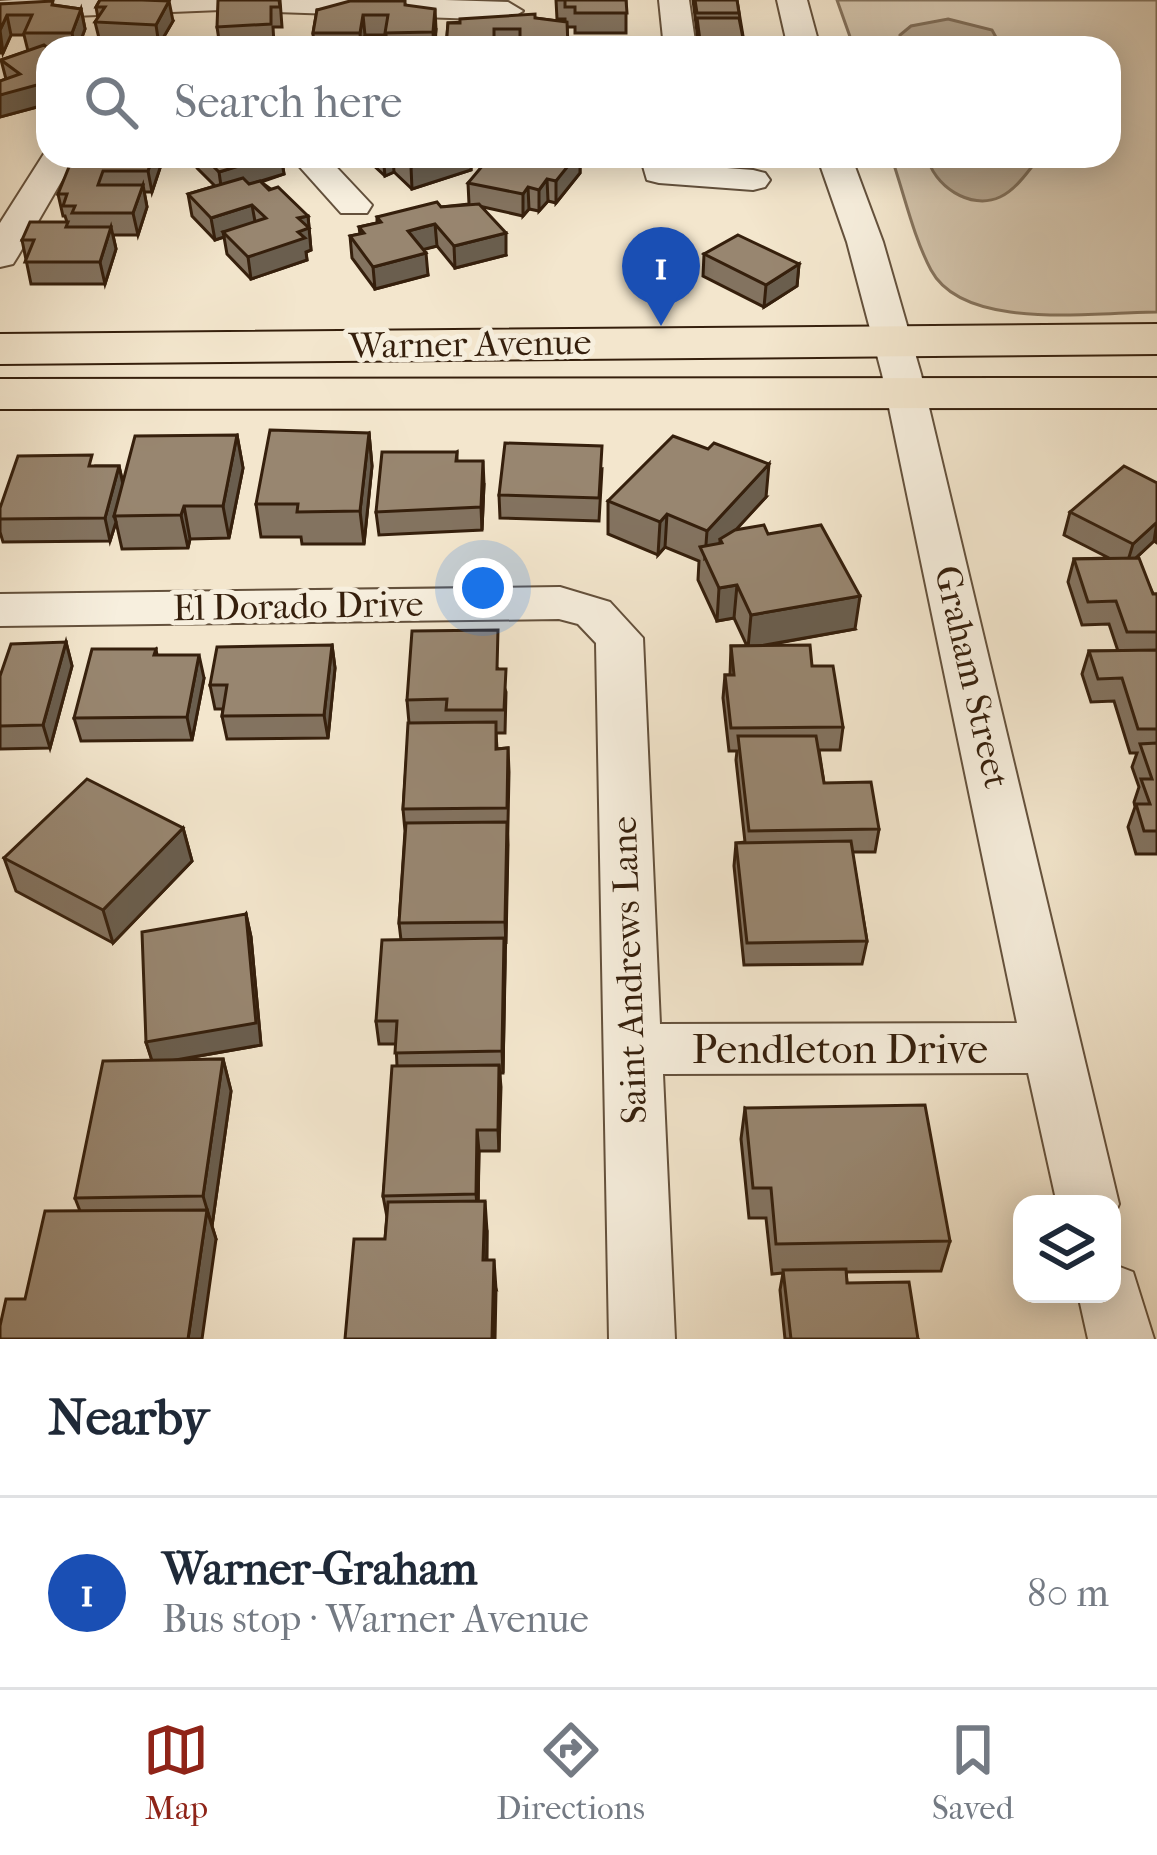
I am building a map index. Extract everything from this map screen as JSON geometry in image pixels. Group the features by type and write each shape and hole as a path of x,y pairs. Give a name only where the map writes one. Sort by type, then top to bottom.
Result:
{"main road":[{"name":"Warner Avenue","path":"0,349 1157,339"},
{"name":"Warner Avenue","path":"0,394 1157,393"}],"street":[{"path":"674,0 678,36"},
{"path":"792,0 801,36"},
{"path":"0,10 97,2 199,1 508,11"},
{"path":"0,256 13,224 54,168"},
{"path":"319,168 354,205"},
{"path":"658,168 659,173 674,177 753,180"},
{"name":"Graham Street","path":"840,168 865,232 894,340 977,691 1049,1048 1086,1195"},
{"name":"El Dorado Drive","path":"0,610 560,603 594,613"},
{"name":"Saint Andrews Lane","path":"594,613 620,638 642,1339"},
{"name":"Pendleton Drive","path":"632,1049 1049,1048"},
{"path":"1112,1303 1121,1339"}],"shaded area":[{"path":"837,0 1157,0 1157,312 1001,311 948,290 925,257 895,168 1121,168 1121,36 850,36"},
{"path":"948,19 992,30 995,36 900,36 911,26"},
{"path":"932,168 1031,168 1006,194 988,200 965,198"}],"building":[{"path":"100,0 169,1 156,25 95,22 105,7 96,7"},
{"path":"218,0 279,0 280,7 271,7 271,24 217,27"},
{"path":"565,0 626,0 627,13 575,13 575,7 565,7"},
{"path":"695,0 737,0 739,13 697,13"},
{"path":"53,1 52,5 81,9 72,33 24,33 32,15 7,15 0,30 0,4"},
{"path":"350,1 405,1 405,5 435,9 433,32 385,33 388,15 363,15 360,33 313,33 317,10"},
{"path":"535,14 535,18 567,22 568,36 520,36 520,29 494,29 494,36 447,36 448,23 460,23 460,19"},
{"path":"697,18 739,18 743,36 699,36"},
{"path":"36,48 36,85 0,95 0,81 20,74 1,60"},
{"path":"69,168 149,168 103,171 98,185 143,185 133,213 72,213 75,206 63,206 67,194 58,194"},
{"path":"481,168 566,168 556,181 547,179 539,190 528,187 523,194 468,183"},
{"path":"243,178 249,184 260,181 269,190 278,187 308,216 298,218 309,228 298,232 305,238 248,257 223,232 266,218 252,205 211,218 188,194"},
{"path":"437,202 441,207 479,204 506,233 454,246 435,224 423,227 408,231 426,253 373,267 350,236 364,233 359,227 381,222 377,217"},
{"path":"30,222 111,227 100,262 25,262 34,240 22,240"},
{"path":"738,235 799,264 766,285 704,254"},
{"path":"270,430 369,433 360,511 297,512 298,504 256,504"},
{"path":"237,435 223,506 184,506 181,515 114,516 135,436"},
{"path":"673,436 708,449 714,443 769,464 707,531 667,514 660,522 608,501"},
{"path":"505,443 602,446 599,498 499,495"},
{"path":"382,452 457,452 456,461 483,461 481,507 376,512"},
{"path":"92,455 89,466 119,466 105,518 0,519 18,456"},
{"path":"1124,466 1157,483 1157,522 1133,544 1070,512"},
{"path":"764,525 768,534 821,525 860,596 751,615 737,585 719,588 700,547 722,543 720,539 735,530"},
{"path":"1139,558 1157,594 1157,632 1127,632 1116,601 1088,602 1074,559"},
{"path":"498,630 497,669 506,669 504,710 446,710 447,699 407,700 412,631"},
{"path":"66,642 43,725 0,726 0,676 11,644"},
{"path":"332,645 324,715 222,716 227,685 210,685 217,647"},
{"path":"810,645 812,666 833,666 843,727 731,728 725,675 734,675 731,646"},
{"path":"92,649 199,655 187,717 74,718"},
{"path":"1157,650 1157,729 1138,729 1122,678 1098,679 1089,651"},
{"path":"496,722 496,749 508,748 507,808 403,809 408,723"},
{"path":"738,736 816,736 824,783 871,782 879,829 749,831"},
{"path":"1157,743 1157,831 1144,831 1136,804 1150,804 1141,779 1152,779 1140,744"},
{"path":"87,779 183,828 103,910 4,858"},
{"path":"507,822 505,922 399,923 406,823"},
{"path":"851,841 867,941 747,943 736,843"},
{"path":"246,914 256,1023 146,1042 142,932"},
{"path":"504,938 502,1051 395,1053 397,1021 376,1021 382,940"},
{"path":"223,1059 203,1196 75,1198 103,1061"},
{"path":"499,1065 498,1130 477,1130 476,1194 383,1196 392,1066"},
{"path":"925,1105 950,1241 776,1244 771,1188 753,1188 745,1108"},
{"path":"485,1201 483,1260 494,1260 492,1339 345,1339 354,1239 385,1239 388,1202"},
{"path":"207,1210 188,1339 0,1339 6,1299 25,1299 45,1211"},
{"path":"846,1269 847,1283 909,1282 918,1339 791,1339 783,1270"}],"place":[{"name":"Warner-Graham","path":"661,326"}]}
